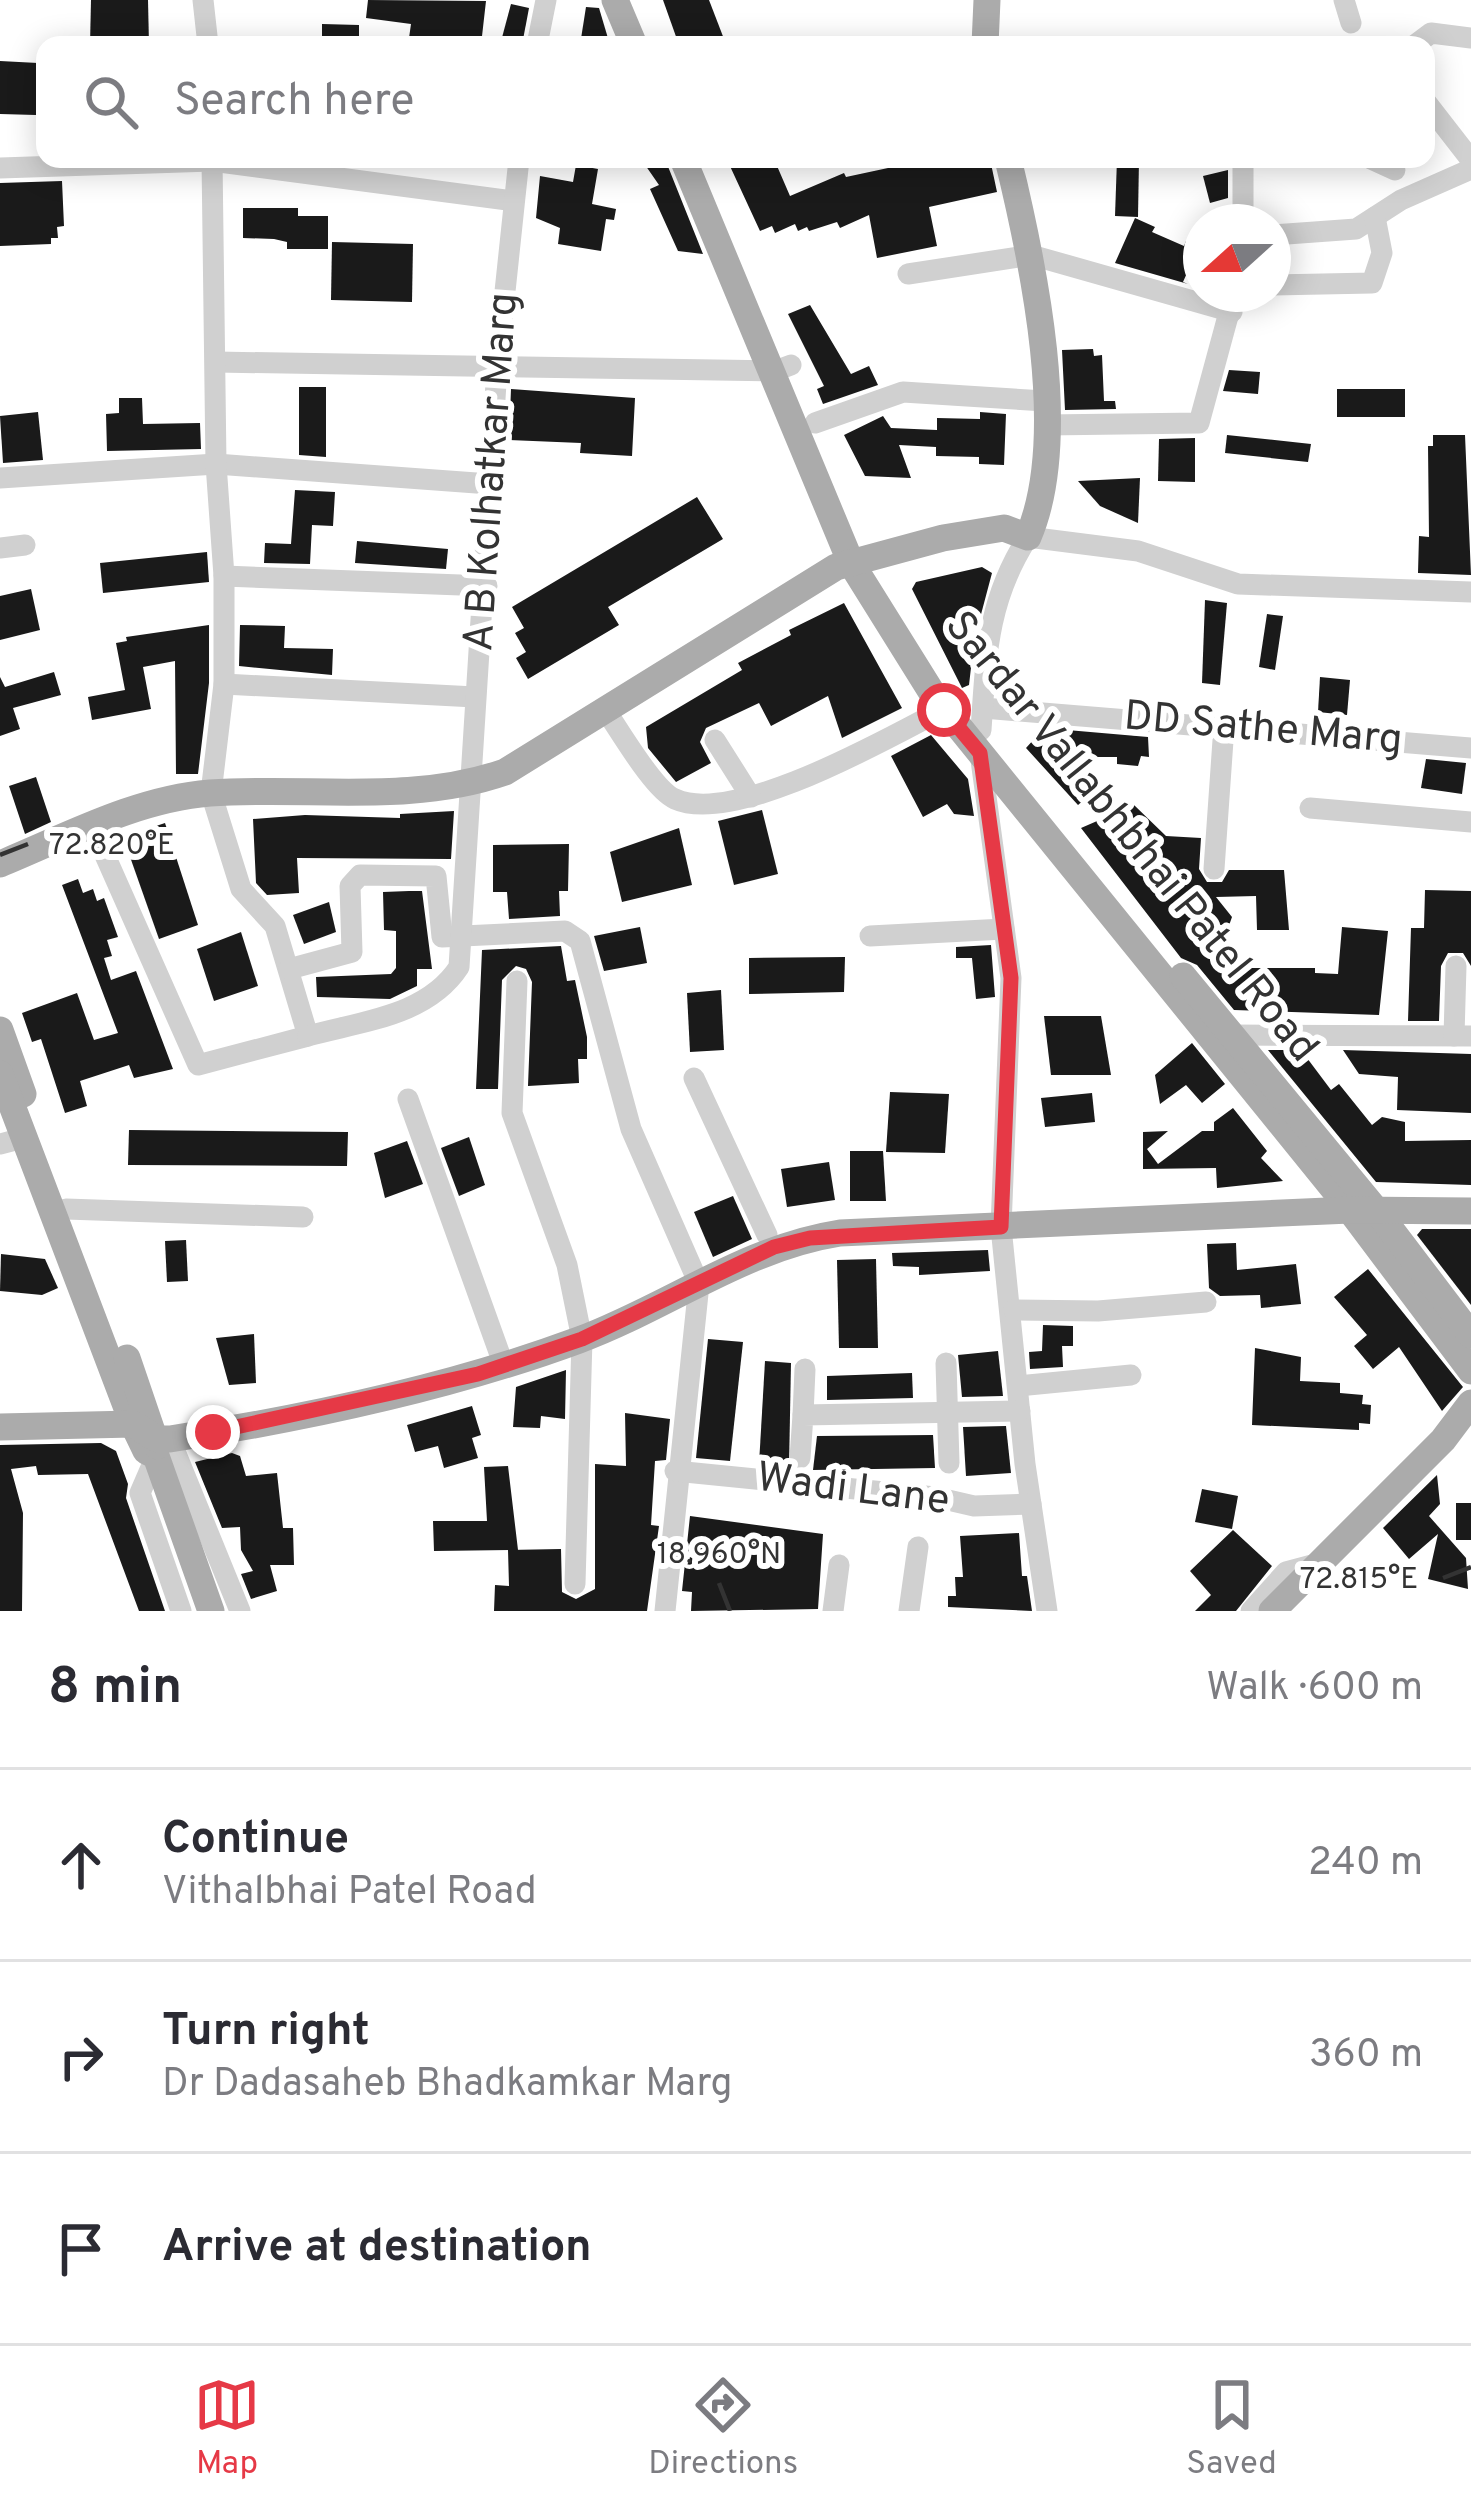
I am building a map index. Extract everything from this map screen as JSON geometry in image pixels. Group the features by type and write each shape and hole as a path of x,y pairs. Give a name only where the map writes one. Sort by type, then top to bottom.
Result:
{"main road":[{"path":"614,0 630,36"},
{"path":"633,0 647,36"},
{"path":"985,36 987,0"},
{"name":"Sardar Vallabhbhai Patel Road","path":"687,168 783,368 815,423 863,569 944,685 1231,1035 1356,1201 1471,1371"},
{"name":"Sardar Vallabhbhai Patel Road","path":"703,168 863,569 944,710 981,730 1309,1160 1356,1201 1471,1335"},
{"path":"0,865 155,801 211,794 409,792 467,785 506,772 806,590 945,545 1024,536 1042,506 1046,413 1031,255 1010,168"},
{"path":"0,1030 211,1611"},
{"path":"0,1074 12,1141 151,1438"},
{"path":"1297,1197 1309,1178 1309,1160"},
{"path":"695,1276 810,1238 1002,1219 1297,1197 1460,1202"},
{"path":"0,1427 151,1438 301,1416 478,1374 634,1306 789,1224 839,1216 1002,1219 1356,1201"},
{"path":"0,1412 151,1438 232,1412 580,1332"},
{"path":"1272,1611 1443,1440 1471,1402"},
{"path":"1443,1440 1471,1428"}],"street":[{"path":"202,0 207,36"},
{"path":"1344,0 1351,22"},
{"path":"537,36 538,1"},
{"path":"1427,36 1471,38"},
{"path":"1435,114 1471,160"},
{"path":"0,168 36,167"},
{"path":"92,826 198,1065 308,1036 275,926 241,890 211,794 224,684 212,168"},
{"path":"271,168 514,201"},
{"name":"A B Kolhatkar Marg","path":"308,1036 418,1005 442,992 460,967 467,785 487,586 497,367 518,168"},
{"path":"1243,168 1243,204"},
{"path":"1391,168 1395,170"},
{"path":"1291,235 1329,234 1375,218 1471,170"},
{"path":"1291,285 1372,283 1382,253 1375,218"},
{"path":"908,274 1031,255 1183,291"},
{"path":"815,423 904,392 1046,413 1199,423 1230,312"},
{"path":"216,362 783,368"},
{"path":"0,478 216,464 490,484"},
{"path":"1047,1611 1020,1411 1002,1219 1011,978 981,730 994,603 1024,536 1138,551 1238,584 1471,592"},
{"path":"0,548 25,544"},
{"path":"224,576 487,586"},
{"path":"224,684 475,698"},
{"path":"606,711 676,800 751,797 827,769 944,710"},
{"path":"1214,869 1224,726"},
{"name":"DD Sathe Marg","path":"981,730 1224,726 1471,748"},
{"path":"715,740 751,797"},
{"path":"1310,808 1471,822"},
{"path":"289,969 352,952 350,886 355,876 436,876 439,934 463,938 566,931 580,941 632,1129 695,1276 665,1611"},
{"path":"870,936 1004,929"},
{"path":"1231,1035 1462,1036 1456,966"},
{"path":"517,981 512,1113 567,1265 580,1332 575,1584"},
{"path":"694,1078 767,1235"},
{"path":"408,1100 500,1352"},
{"path":"66,1209 302,1217"},
{"path":"1014,1310 1098,1311 1206,1302"},
{"path":"946,1363 950,1463"},
{"path":"800,1458 805,1369"},
{"path":"1018,1386 1131,1375"},
{"path":"803,1415 1020,1411"},
{"path":"151,1438 140,1493 181,1611"},
{"path":"151,1438 239,1611"},
{"name":"Wadi Lane","path":"675,1472 935,1497 974,1506 1031,1504"},
{"path":"909,1611 918,1547"},
{"path":"833,1611 839,1564"},
{"path":"1251,1611 1286,1572 1306,1574"}],"building":[{"path":"91,0 148,0 149,36 90,36"},
{"path":"368,0 486,1 482,36 409,36 411,24 366,18"},
{"path":"663,0 709,0 723,36 676,36"},
{"path":"511,4 529,8 524,36 502,36"},
{"path":"586,7 599,8 607,36 581,36"},
{"path":"322,24 359,25 359,36 322,36"},
{"path":"0,61 36,63 36,115 0,114"},
{"path":"575,168 598,169 592,204 616,209 614,220 606,219 601,251 558,244 560,228 536,218 540,176 573,182"},
{"path":"647,168 669,168 703,254 678,251 650,189 659,185"},
{"path":"731,168 778,168 790,196 844,173 846,177 888,168 992,168 997,192 929,207 937,246 877,258 869,215 840,228 837,222 809,231 807,227 798,231 795,224 775,233 772,226 760,231"},
{"path":"1117,168 1139,168 1138,217 1115,216"},
{"path":"1228,170 1228,198 1210,203 1203,176"},
{"path":"62,181 64,226 57,227 58,238 51,238 51,244 0,246 0,183"},
{"path":"243,208 298,208 298,216 328,216 328,249 287,249 287,242 243,238"},
{"path":"1135,218 1155,227 1152,232 1183,246 1183,283 1115,263"},
{"path":"332,242 413,244 412,302 331,300"},
{"path":"810,305 851,374 869,366 878,385 823,404 817,389 824,386 788,314"},
{"path":"1093,349 1094,356 1102,355 1104,401 1115,401 1116,409 1065,410 1062,350"},
{"path":"1229,370 1260,372 1258,394 1223,391"},
{"path":"299,387 326,387 326,457 299,455"},
{"path":"511,389 635,398 632,456 580,453 581,443 509,440"},
{"path":"1337,389 1405,389 1405,417 1337,417"},
{"path":"119,398 142,398 143,424 200,423 201,449 107,451 106,414 119,413"},
{"path":"38,412 43,460 3,463 0,416"},
{"path":"980,412 1006,414 1004,465 979,464 979,457 936,456 936,447 899,445 911,478 865,476 844,435 883,416 891,428 937,430 937,418 980,419"},
{"path":"1227,435 1311,444 1308,462 1225,453"},
{"path":"1433,435 1465,435 1471,575 1418,573 1419,536 1429,537 1428,446 1433,446"},
{"path":"1195,438 1195,482 1158,481 1159,439"},
{"path":"1140,478 1138,523 1100,506 1078,481"},
{"path":"295,490 335,492 333,526 312,525 310,564 264,563 265,543 291,544"},
{"path":"697,497 723,539 608,607 619,625 528,679 516,658 526,652 515,633 524,628 512,607"},
{"path":"357,541 448,549 446,569 355,563"},
{"path":"207,552 209,582 103,593 100,563"},
{"path":"982,567 992,573 975,637 960,635 972,659 969,685 962,688 912,589 916,582"},
{"path":"31,589 40,630 0,640 0,596"},
{"path":"1205,600 1227,603 1220,685 1202,683"},
{"path":"844,603 902,708 842,738 828,696 771,726 759,703 706,728 700,742 711,763 676,782 648,748 646,727 742,670 738,663 791,635 789,630"},
{"path":"1267,614 1283,616 1275,670 1259,667"},
{"path":"209,625 209,683 198,774 176,774 175,661 143,667 151,709 92,720 88,697 125,690 116,643 127,641 126,637"},
{"path":"240,625 285,626 284,648 333,649 332,675 239,666"},
{"path":"54,672 61,695 13,708 20,729 0,736 0,677 5,687"},
{"path":"1320,677 1350,680 1347,715 1318,712"},
{"path":"1044,728 1148,737 1149,757 1141,756 1138,766 1117,764 1117,757 1095,757 1094,764 1083,766 1098,788 1078,805 1026,748"},
{"path":"931,735 968,779 974,816 954,814 947,804 923,817 891,756"},
{"path":"1426,759 1466,763 1462,794 1421,788"},
{"path":"36,777 51,822 25,834 9,786"},
{"path":"1134,805 1166,836 1201,838 1199,869 1207,882 1222,882 1229,870 1284,870 1289,930 1257,930 1256,896 1216,897 1232,917 1220,951 1234,968 1315,968 1315,973 1338,974 1342,927 1388,931 1379,1015 1234,1010 1197,965 1181,958 1081,828"},
{"path":"762,810 778,874 734,885 718,821"},
{"path":"454,811 451,859 297,858 299,893 267,895 256,883 253,819 305,815 400,818 400,814"},
{"path":"165,823 198,925 159,939 123,837"},
{"path":"679,828 692,885 622,902 610,852"},
{"path":"569,844 568,891 559,891 560,916 509,919 507,892 493,892 493,845"},
{"path":"78,879 83,893 93,889 97,901 104,898 118,937 107,940 112,956 104,958 111,980 136,971 173,1069 134,1078 129,1065 80,1081 87,1106 65,1113 41,1039 32,1042 22,1013 77,993 94,1040 118,1033 62,885"},
{"path":"1425,890 1471,891 1471,966 1463,953 1448,953 1441,966 1439,1021 1408,1021 1411,928 1424,928"},
{"path":"422,891 432,969 417,969 417,986 390,999 317,997 316,977 391,974 396,968 396,931 384,930 383,892"},
{"path":"329,902 336,932 304,944 293,915"},
{"path":"640,927 647,963 604,971 594,936"},
{"path":"241,932 258,986 214,1001 197,949"},
{"path":"991,945 995,997 976,999 972,958 956,958 956,947"},
{"path":"561,946 567,981 575,980 587,1037 587,1059 578,1059 579,1083 528,1086 532,982 526,969 516,966 502,980 498,1089 476,1089 482,950"},
{"path":"845,957 844,992 749,994 749,958"},
{"path":"721,990 724,1050 690,1052 687,993"},
{"path":"1044,1016 1101,1016 1111,1075 1051,1075"},
{"path":"1192,1043 1225,1084 1202,1103 1186,1085 1160,1104 1155,1075"},
{"path":"1268,1050 1301,1050 1331,1090 1339,1084 1372,1125 1382,1117 1405,1122 1405,1141 1471,1140 1471,1185 1376,1182"},
{"path":"1343,1050 1471,1054 1471,1113 1397,1110 1398,1077 1359,1074"},
{"path":"890,1092 949,1094 945,1153 886,1152"},
{"path":"1092,1093 1095,1122 1045,1127 1041,1098"},
{"path":"1233,1108 1267,1151 1261,1158 1283,1181 1217,1188 1216,1168 1143,1169 1143,1132 1168,1131 1147,1149 1158,1164 1202,1131 1214,1131 1214,1122"},
{"path":"129,1130 348,1132 347,1166 128,1165"},
{"path":"469,1137 485,1185 459,1196 441,1148"},
{"path":"407,1141 423,1184 385,1198 374,1153"},
{"path":"850,1151 883,1151 886,1201 850,1201"},
{"path":"829,1162 835,1200 787,1207 781,1169"},
{"path":"733,1196 752,1239 713,1257 694,1212"},
{"path":"1422,1229 1471,1229 1471,1305 1417,1235"},
{"path":"186,1240 188,1281 167,1282 165,1241"},
{"path":"1236,1243 1237,1270 1296,1264 1301,1304 1261,1308 1260,1295 1220,1296 1209,1288 1207,1244"},
{"path":"988,1250 990,1271 919,1275 919,1267 893,1266 892,1253"},
{"path":"1,1254 45,1259 58,1288 42,1295 0,1291"},
{"path":"876,1259 878,1348 839,1348 837,1260"},
{"path":"1368,1269 1463,1387 1442,1411 1399,1347 1373,1369 1354,1346 1367,1335 1334,1297"},
{"path":"1043,1325 1073,1326 1073,1346 1062,1346 1063,1367 1030,1369 1029,1352 1042,1351"},
{"path":"254,1334 256,1383 229,1385 216,1338"},
{"path":"708,1339 743,1342 730,1461 696,1458"},
{"path":"1255,1348 1301,1357 1300,1381 1340,1383 1340,1393 1363,1395 1362,1404 1371,1405 1370,1424 1359,1423 1359,1430 1252,1425"},
{"path":"998,1351 1003,1396 962,1397 958,1355"},
{"path":"765,1361 791,1363 789,1467 759,1464"},
{"path":"566,1370 565,1419 541,1416 540,1428 513,1427 516,1387"},
{"path":"912,1373 913,1398 827,1400 827,1376"},
{"path":"472,1406 481,1435 472,1438 478,1458 444,1468 438,1446 415,1452 407,1425"},
{"path":"625,1413 670,1419 666,1460 655,1461 651,1525 659,1526 647,1611 494,1611 495,1585 509,1586 508,1550 561,1549 562,1592 576,1599 595,1589 595,1464 626,1466"},
{"path":"1006,1426 1011,1473 966,1476 963,1427"},
{"path":"933,1435 935,1468 813,1470 817,1436"},
{"path":"101,1443 116,1451 128,1484 126,1498 165,1611 139,1611 88,1474 38,1475 36,1466 11,1469 23,1513 22,1611 0,1611 0,1445"},
{"path":"232,1453 240,1456 246,1476 277,1473 283,1528 293,1528 294,1565 270,1565 277,1591 251,1599 241,1574 253,1571 241,1550 240,1527 222,1528 195,1462"},
{"path":"508,1466 518,1550 434,1551 433,1521 487,1521 484,1467"},
{"path":"1437,1475 1440,1504 1429,1516 1466,1558 1468,1589 1428,1579 1438,1534 1409,1559 1383,1528"},
{"path":"1202,1489 1238,1496 1232,1529 1195,1522"},
{"path":"1456,1503 1471,1503 1471,1540 1456,1540"},
{"path":"690,1516 823,1534 818,1609 691,1611 692,1592 682,1591"},
{"path":"1233,1530 1272,1566 1236,1611 1195,1611 1211,1595 1190,1571"},
{"path":"1019,1533 1022,1576 1027,1576 1032,1611 948,1607 948,1596 956,1596 955,1577 963,1577 960,1536"}],"route":[{"path":"213,1432 478,1374 582,1339 774,1247 840,1233 1001,1227 1011,978 980,753 944,710"}]}
